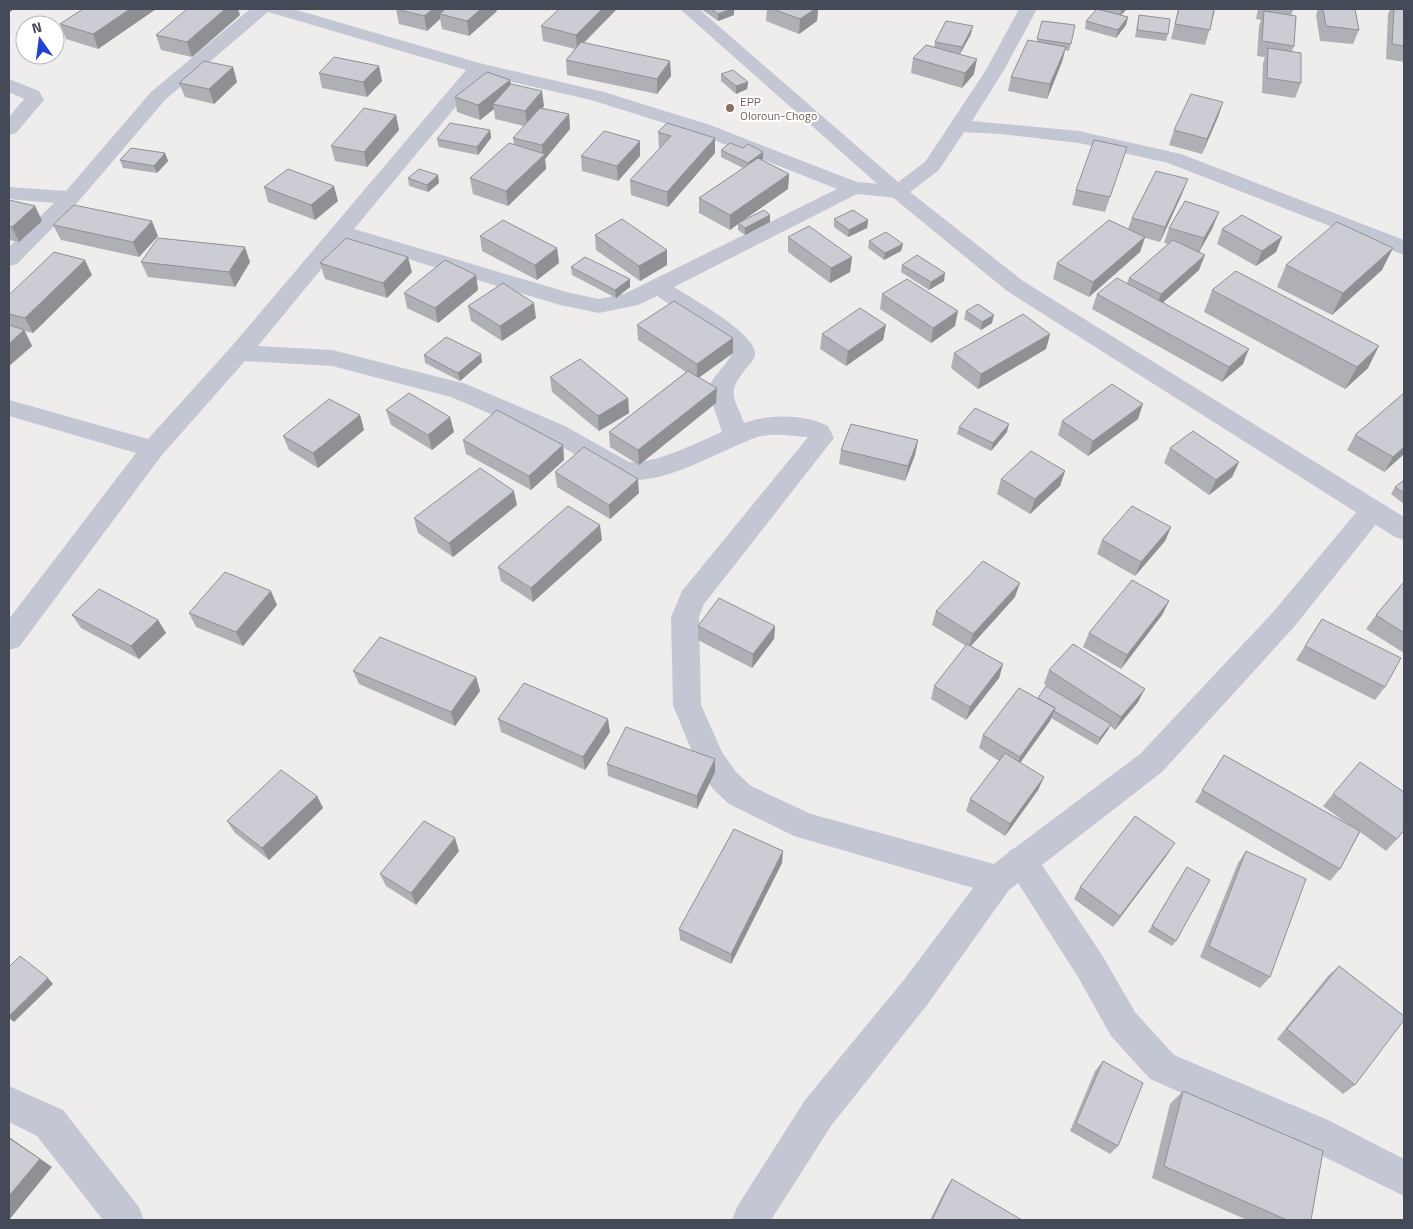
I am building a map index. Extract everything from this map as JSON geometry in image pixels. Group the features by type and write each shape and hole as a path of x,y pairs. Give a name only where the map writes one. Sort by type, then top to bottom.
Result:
{"street":[{"path":"9,259 71,198 158,96 261,9"},
{"path":"274,9 478,68 597,96 702,129 854,188 898,192 932,166 995,70 1028,9"},
{"path":"689,9 898,192 1015,286 1372,512 1404,530"},
{"path":"9,639 153,449 239,353 478,68"},
{"path":"9,85 32,94 34,100 9,129"},
{"path":"959,126 1001,128 1079,137 1174,158 1404,248"},
{"path":"340,232 568,300 599,306 630,300 724,251 854,188"},
{"path":"9,193 71,198"},
{"path":"658,286 736,339 743,348 743,356 723,381 720,390 736,436"},
{"path":"239,353 332,358 458,390 556,432 624,471 639,472 659,467 759,428 785,426 813,429 819,432 822,438 692,599 686,617 687,705 710,760 724,782 740,795 805,826 1010,870 1090,966 1123,1024 1162,1067 1315,1133 1404,1178"},
{"path":"9,408 153,449"},
{"path":"750,1220 818,1113 915,993 1010,870 1151,763 1284,619 1372,512"},
{"path":"9,1104 50,1123 126,1220"}],"building":[{"path":"83,9 130,9 93,34 65,26 65,21"},
{"path":"187,9 225,9 187,42 156,35"},
{"path":"396,9 433,9 424,16"},
{"path":"445,9 481,9 467,21 440,14"},
{"path":"559,9 602,9 576,35 541,26"},
{"path":"711,9 731,9 718,14"},
{"path":"773,9 815,9 800,19"},
{"path":"1097,9 1128,17 1118,30 1086,21"},
{"path":"1179,9 1214,9 1210,30 1175,24"},
{"path":"1323,9 1355,9 1359,30 1326,26"},
{"path":"1394,9 1404,9 1404,46 1392,44"},
{"path":"1264,11 1296,16 1294,46 1262,41"},
{"path":"1139,15 1170,19 1168,34 1137,30"},
{"path":"946,21 973,26 962,47 935,42"},
{"path":"1042,21 1075,25 1071,44 1037,39"},
{"path":"1028,40 1066,47 1050,84 1011,77"},
{"path":"581,42 670,61 657,79 566,60"},
{"path":"926,45 977,59 965,73 913,58"},
{"path":"1268,48 1301,53 1301,83 1267,78"},
{"path":"334,57 379,66 363,82 319,73"},
{"path":"204,61 233,67 209,89 179,83"},
{"path":"733,70 748,82 736,86 721,74"},
{"path":"487,72 510,80 478,105 455,97"},
{"path":"511,84 542,91 525,111 493,104"},
{"path":"1191,94 1223,102 1207,139 1174,130"},
{"path":"364,108 396,115 364,152 331,146"},
{"path":"540,108 569,114 542,145 513,138"},
{"path":"450,123 490,130 477,147 437,139"},
{"path":"667,123 715,138 667,192 630,180 671,136 658,132"},
{"path":"604,131 640,141 617,166 581,156"},
{"path":"1094,140 1127,147 1110,197 1076,190"},
{"path":"509,143 545,154 506,191 470,178"},
{"path":"730,143 743,148 748,144 763,152 748,163 721,150"},
{"path":"131,148 165,153 154,166 120,160"},
{"path":"758,158 789,174 730,215 699,198"},
{"path":"288,169 334,186 311,205 264,187"},
{"path":"419,169 438,175 427,185 408,178"},
{"path":"1156,171 1188,179 1165,227 1132,218"},
{"path":"9,200 35,206 12,227 9,226"},
{"path":"1185,201 1219,212 1204,238 1169,228"},
{"path":"74,205 152,221 133,242 53,225"},
{"path":"764,210 770,215 745,228 738,223"},
{"path":"853,210 868,220 849,230 834,219"},
{"path":"1242,215 1282,237 1262,251 1222,229"},
{"path":"622,219 667,250 639,266 595,235"},
{"path":"503,220 557,248 535,265 480,236"},
{"path":"1109,220 1145,237 1093,282 1057,263"},
{"path":"1337,222 1393,248 1343,293 1286,265"},
{"path":"809,226 852,257 831,268 788,237"},
{"path":"886,232 903,244 885,253 869,241"},
{"path":"158,238 245,247 229,272 141,262"},
{"path":"346,238 408,257 383,283 320,263"},
{"path":"1173,240 1205,255 1161,294 1129,278"},
{"path":"54,252 85,260 25,318 9,314 9,295"},
{"path":"917,255 945,273 931,282 902,265"},
{"path":"585,257 630,279 615,290 571,267"},
{"path":"445,260 476,275 435,308 404,293"},
{"path":"1236,271 1379,346 1357,367 1212,290"},
{"path":"1117,278 1249,349 1229,367 1097,294"},
{"path":"907,279 958,311 933,328 882,294"},
{"path":"503,283 534,303 500,326 468,306"},
{"path":"674,301 733,338 697,364 637,325"},
{"path":"978,304 994,315 982,322 966,311"},
{"path":"860,308 886,325 848,351 822,334"},
{"path":"1023,314 1050,334 981,374 954,353"},
{"path":"9,325 24,330 9,344"},
{"path":"446,337 481,354 458,373 424,355"},
{"path":"580,359 628,398 598,416 550,377"},
{"path":"688,371 717,388 638,450 609,432"},
{"path":"1112,384 1143,404 1093,441 1062,421"},
{"path":"409,393 450,417 428,435 386,410"},
{"path":"1404,393 1404,447 1393,457 1355,435"},
{"path":"329,399 360,415 313,453 283,436"},
{"path":"975,408 1009,424 993,443 959,427"},
{"path":"497,410 563,445 529,476 463,440"},
{"path":"851,424 918,440 908,466 841,450"},
{"path":"1193,431 1239,462 1216,480 1170,448"},
{"path":"584,447 638,479 609,505 555,472"},
{"path":"1031,451 1065,471 1035,499 1001,479"},
{"path":"480,468 514,491 449,543 414,518"},
{"path":"1404,480 1404,493 1395,487"},
{"path":"568,506 600,525 531,588 498,567"},
{"path":"1132,506 1171,527 1141,562 1102,540"},
{"path":"983,561 1020,583 973,634 936,611"},
{"path":"225,572 271,591 236,632 189,613"},
{"path":"1132,580 1169,601 1127,655 1089,633"},
{"path":"1404,582 1404,633 1376,615"},
{"path":"99,589 158,620 131,646 72,615"},
{"path":"719,598 775,626 753,654 698,626"},
{"path":"1322,619 1401,658 1385,687 1305,646"},
{"path":"380,637 476,677 451,712 353,671"},
{"path":"967,644 1003,664 970,707 934,686"},
{"path":"1073,644 1145,689 1121,717 1049,670"},
{"path":"524,683 608,719 583,757 498,719"},
{"path":"1046,686 1111,724 1100,738 1054,711 1055,708 1038,698"},
{"path":"1019,688 1055,708 1020,757 983,735"},
{"path":"626,727 715,759 697,796 607,764"},
{"path":"1005,753 1044,777 1010,824 970,799"},
{"path":"1224,755 1360,831 1340,869 1202,790"},
{"path":"1360,762 1404,792 1404,830 1397,839 1333,794"},
{"path":"281,770 317,796 262,848 227,821"},
{"path":"1135,816 1175,843 1120,916 1080,887"},
{"path":"424,821 455,838 411,893 380,874"},
{"path":"734,829 783,851 731,954 679,929"},
{"path":"1246,851 1306,879 1270,977 1209,946"},
{"path":"1187,867 1210,880 1176,941 1152,926"},
{"path":"20,956 48,978 9,1016 9,967"},
{"path":"1339,966 1404,1016 1404,1020 1355,1085 1287,1029"},
{"path":"1103,1061 1143,1083 1118,1146 1076,1123"},
{"path":"1183,1091 1323,1151 1311,1220 1287,1220 1164,1166"},
{"path":"9,1138 40,1159 9,1196"},
{"path":"952,1179 1022,1220 932,1220"}],"place":[{"name":"EPP Oloroun-Chogo","path":"730,108"}]}
